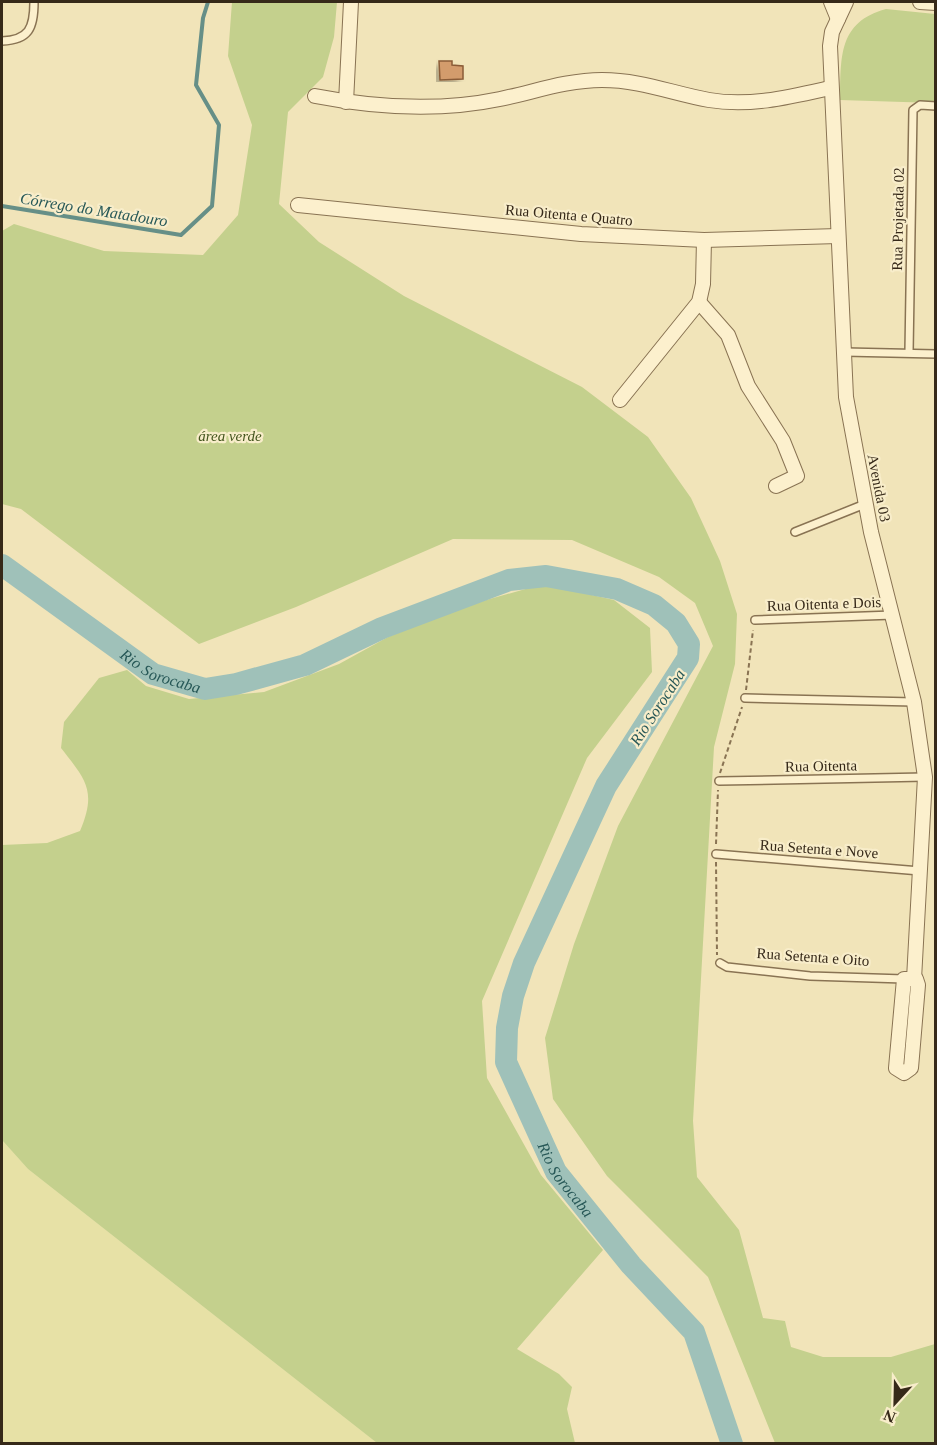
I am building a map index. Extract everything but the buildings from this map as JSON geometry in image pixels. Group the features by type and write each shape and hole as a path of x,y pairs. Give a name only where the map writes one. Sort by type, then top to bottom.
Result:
{"street":[{"path":"346,102 351,2"},
{"path":"831,2 838,18"},
{"name":"Avenida 03","path":"846,2 838,18 830,46 830,88 846,397 865,504 914,702 925,777 920,871 909,979"},
{"path":"920,2 936,3"},
{"path":"315,96 391,108 420,108 498,100 561,84 601,80 645,83 710,100 747,103 830,88"},
{"name":"Rua Oitenta e Quatro","path":"298,205 581,234 704,240 838,236"},
{"path":"620,400 699,302 703,284 704,240"},
{"path":"699,302 728,335 748,386 764,407 789,455 797,476 776,486"},
{"path":"909,979 918,981 918,985 914,1051 911,1068 904,1073 896,1068 909,979"}],"lane":[{"path":"2,41 16,40 29,32 34,17 34,2"},
{"name":"Rua Projetada 02","path":"909,352 914,110 920,105 936,106"},
{"path":"845,351 936,354"},
{"path":"795,532 865,504"},
{"name":"Rua Oitenta e Dois","path":"754,620 894,615"},
{"path":"745,698 914,702"},
{"name":"Rua Oitenta","path":"718,781 925,777"},
{"name":"Rua Setenta e Nove","path":"716,854 920,871"},
{"name":"Rua Setenta e Oito","path":"720,963 727,967 810,976 909,979"}],"shaded area":[{"path":"2,1140 28,1169 377,1443 2,1443"}],"green space":[{"name":"área verde","path":"232,2 337,2 334,37 323,77 288,112 279,204 319,242 404,296 582,387 648,437 691,498 720,561 737,614 735,664 714,747 693,1121 697,1177 739,1230 763,1318 785,1321 791,1347 823,1357 891,1357 935,1344 935,1443 775,1443 708,1277 607,1176 553,1099 545,1038 574,944 618,826 713,646 695,603 659,577 572,540 453,539 296,607 199,644 21,509 2,504 2,231 14,224 104,251 203,255 238,215 252,125 228,56"},
{"path":"886,9 935,14 935,103 840,100 842,56 845,43 859,23 870,15"},
{"path":"543,584 614,600 650,628 652,672 587,758 482,1001 487,1078 541,1175 603,1250 517,1349 559,1374 572,1387 567,1409 575,1443 377,1443 28,1169 2,1140 2,845 47,843 80,831 88,806 88,796 86,786 77,769 61,748 64,722 99,678 127,670 146,686 189,699 264,692 339,664 388,637 458,608"}],"waterway":[{"name":"Córrego do Matadouro","path":"2,206 181,235 212,206 219,125 196,85 203,18 208,2"},
{"name":"Rio Sorocaba","path":"2,565 153,674 205,689 236,684 305,665 382,628 509,580 546,576 617,589 654,605 676,623 689,644 688,658 606,786 524,963 513,996 507,1028 506,1062 556,1172 631,1265 694,1332 732,1444"}]}
